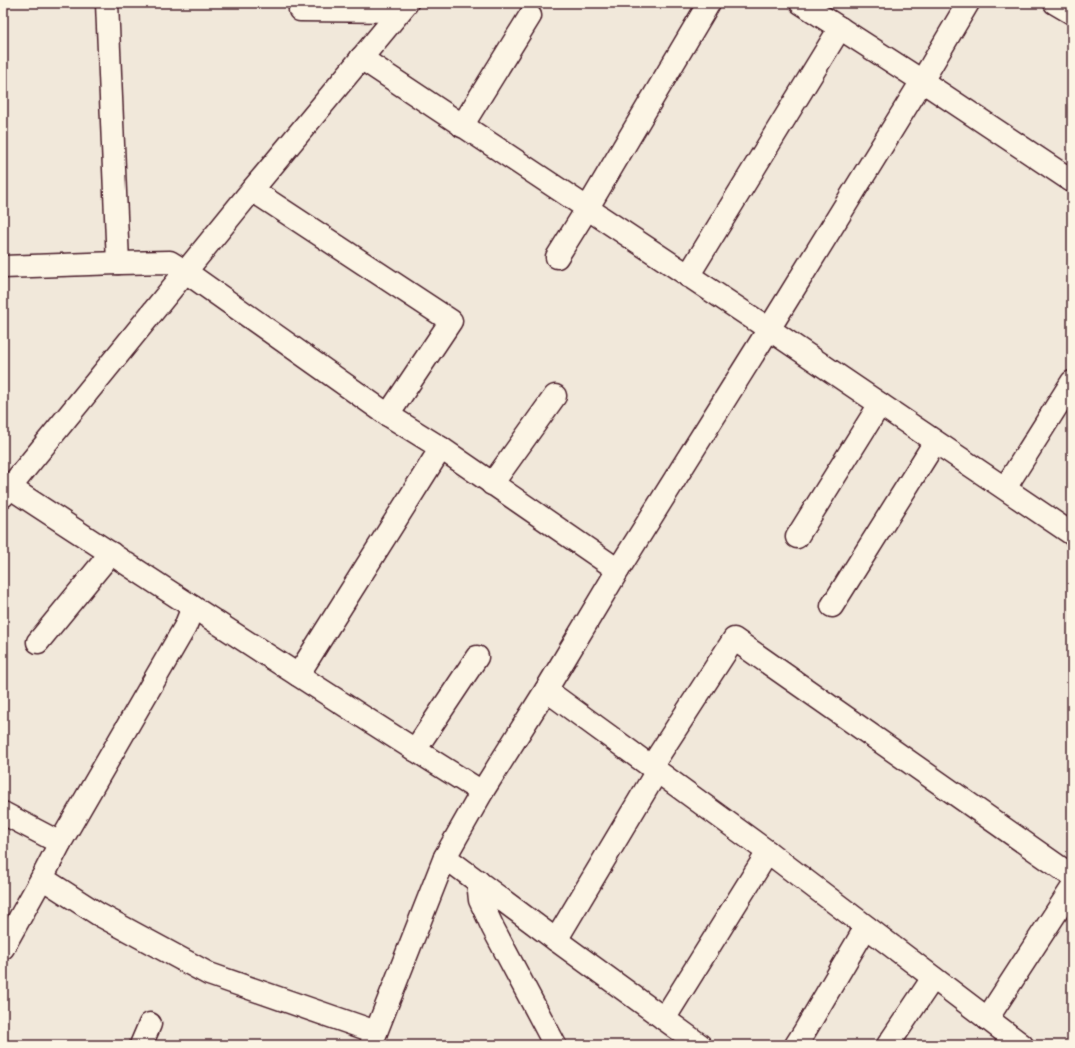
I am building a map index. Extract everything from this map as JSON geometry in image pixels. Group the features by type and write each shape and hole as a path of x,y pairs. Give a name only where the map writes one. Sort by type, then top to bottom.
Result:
{"street":[{"path":"107,3 118,263"},
{"path":"300,3 300,10 403,7"},
{"path":"557,257 709,3"},
{"path":"801,3 922,81 1072,181"},
{"path":"42,878 98,914 209,974 373,1038 445,857 482,792 922,81 968,3"},
{"path":"1055,3 1072,13"},
{"path":"403,7 7,491 111,553 414,750 482,792"},
{"path":"462,126 530,16"},
{"path":"688,276 840,28"},
{"path":"361,58 769,329 1072,534"},
{"path":"252,190 451,321 388,415"},
{"path":"3,267 170,262 388,415 441,448 618,570"},
{"path":"1004,488 1072,382"},
{"path":"492,484 554,396"},
{"path":"797,537 880,404"},
{"path":"832,606 935,442"},
{"path":"298,675 441,448"},
{"path":"38,642 111,553"},
{"path":"3,948 60,844 185,627 192,606"},
{"path":"556,940 654,769 734,639 1072,876"},
{"path":"414,750 477,657"},
{"path":"546,690 768,852 1022,1045"},
{"path":"3,813 60,844"},
{"path":"664,1019 768,852"},
{"path":"445,857 700,1045"},
{"path":"478,881 480,900 493,928 555,1045"},
{"path":"987,1019 1072,888"},
{"path":"796,1045 866,927"},
{"path":"888,1045 933,978"},
{"path":"141,1045 150,1024"}]}
